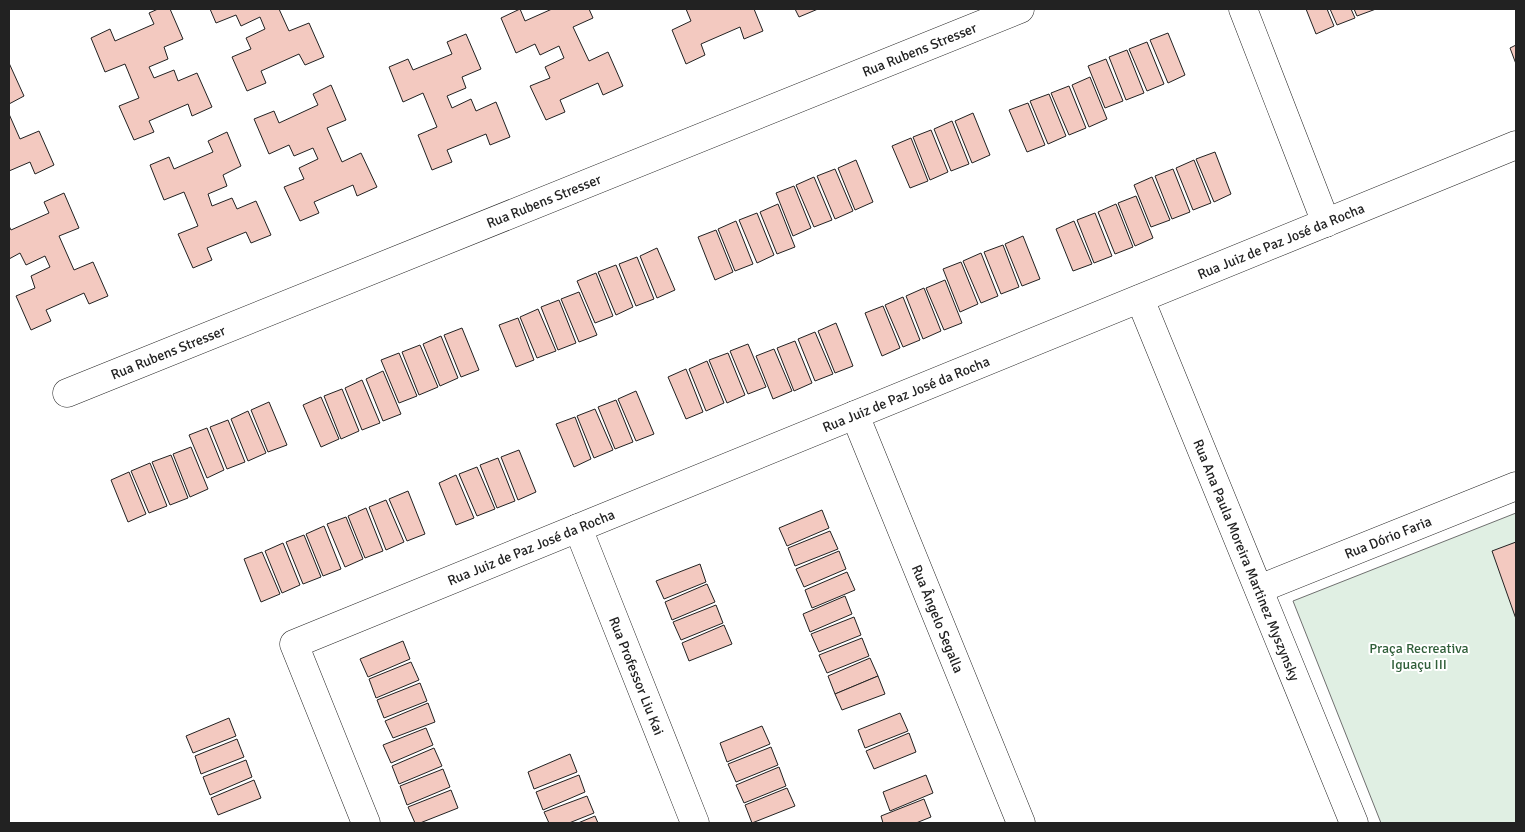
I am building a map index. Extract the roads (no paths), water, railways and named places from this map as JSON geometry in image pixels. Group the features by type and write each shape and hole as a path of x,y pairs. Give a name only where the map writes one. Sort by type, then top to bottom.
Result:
{"street":[{"name":"Rua Rubens Stresser","path":"67,393 1020,9"},
{"path":"1243,9 1326,223"},
{"name":"Rua Juiz de Paz José da Rocha","path":"366,823 294,644 1516,145"},
{"name":"Rua Ana Paula Moreira Martinez Myszynsky","path":"1140,299 1354,823"},
{"name":"Rua Ângelo Segalla","path":"855,415 1021,823"},
{"name":"Rua Dório Faria","path":"1258,589 1516,486"},
{"name":"Rua Professor Liu Kai","path":"578,528 695,823"}],"park label":[{"name":"Praça Recreativa Iguaçu III","path":"1419,656"}]}
